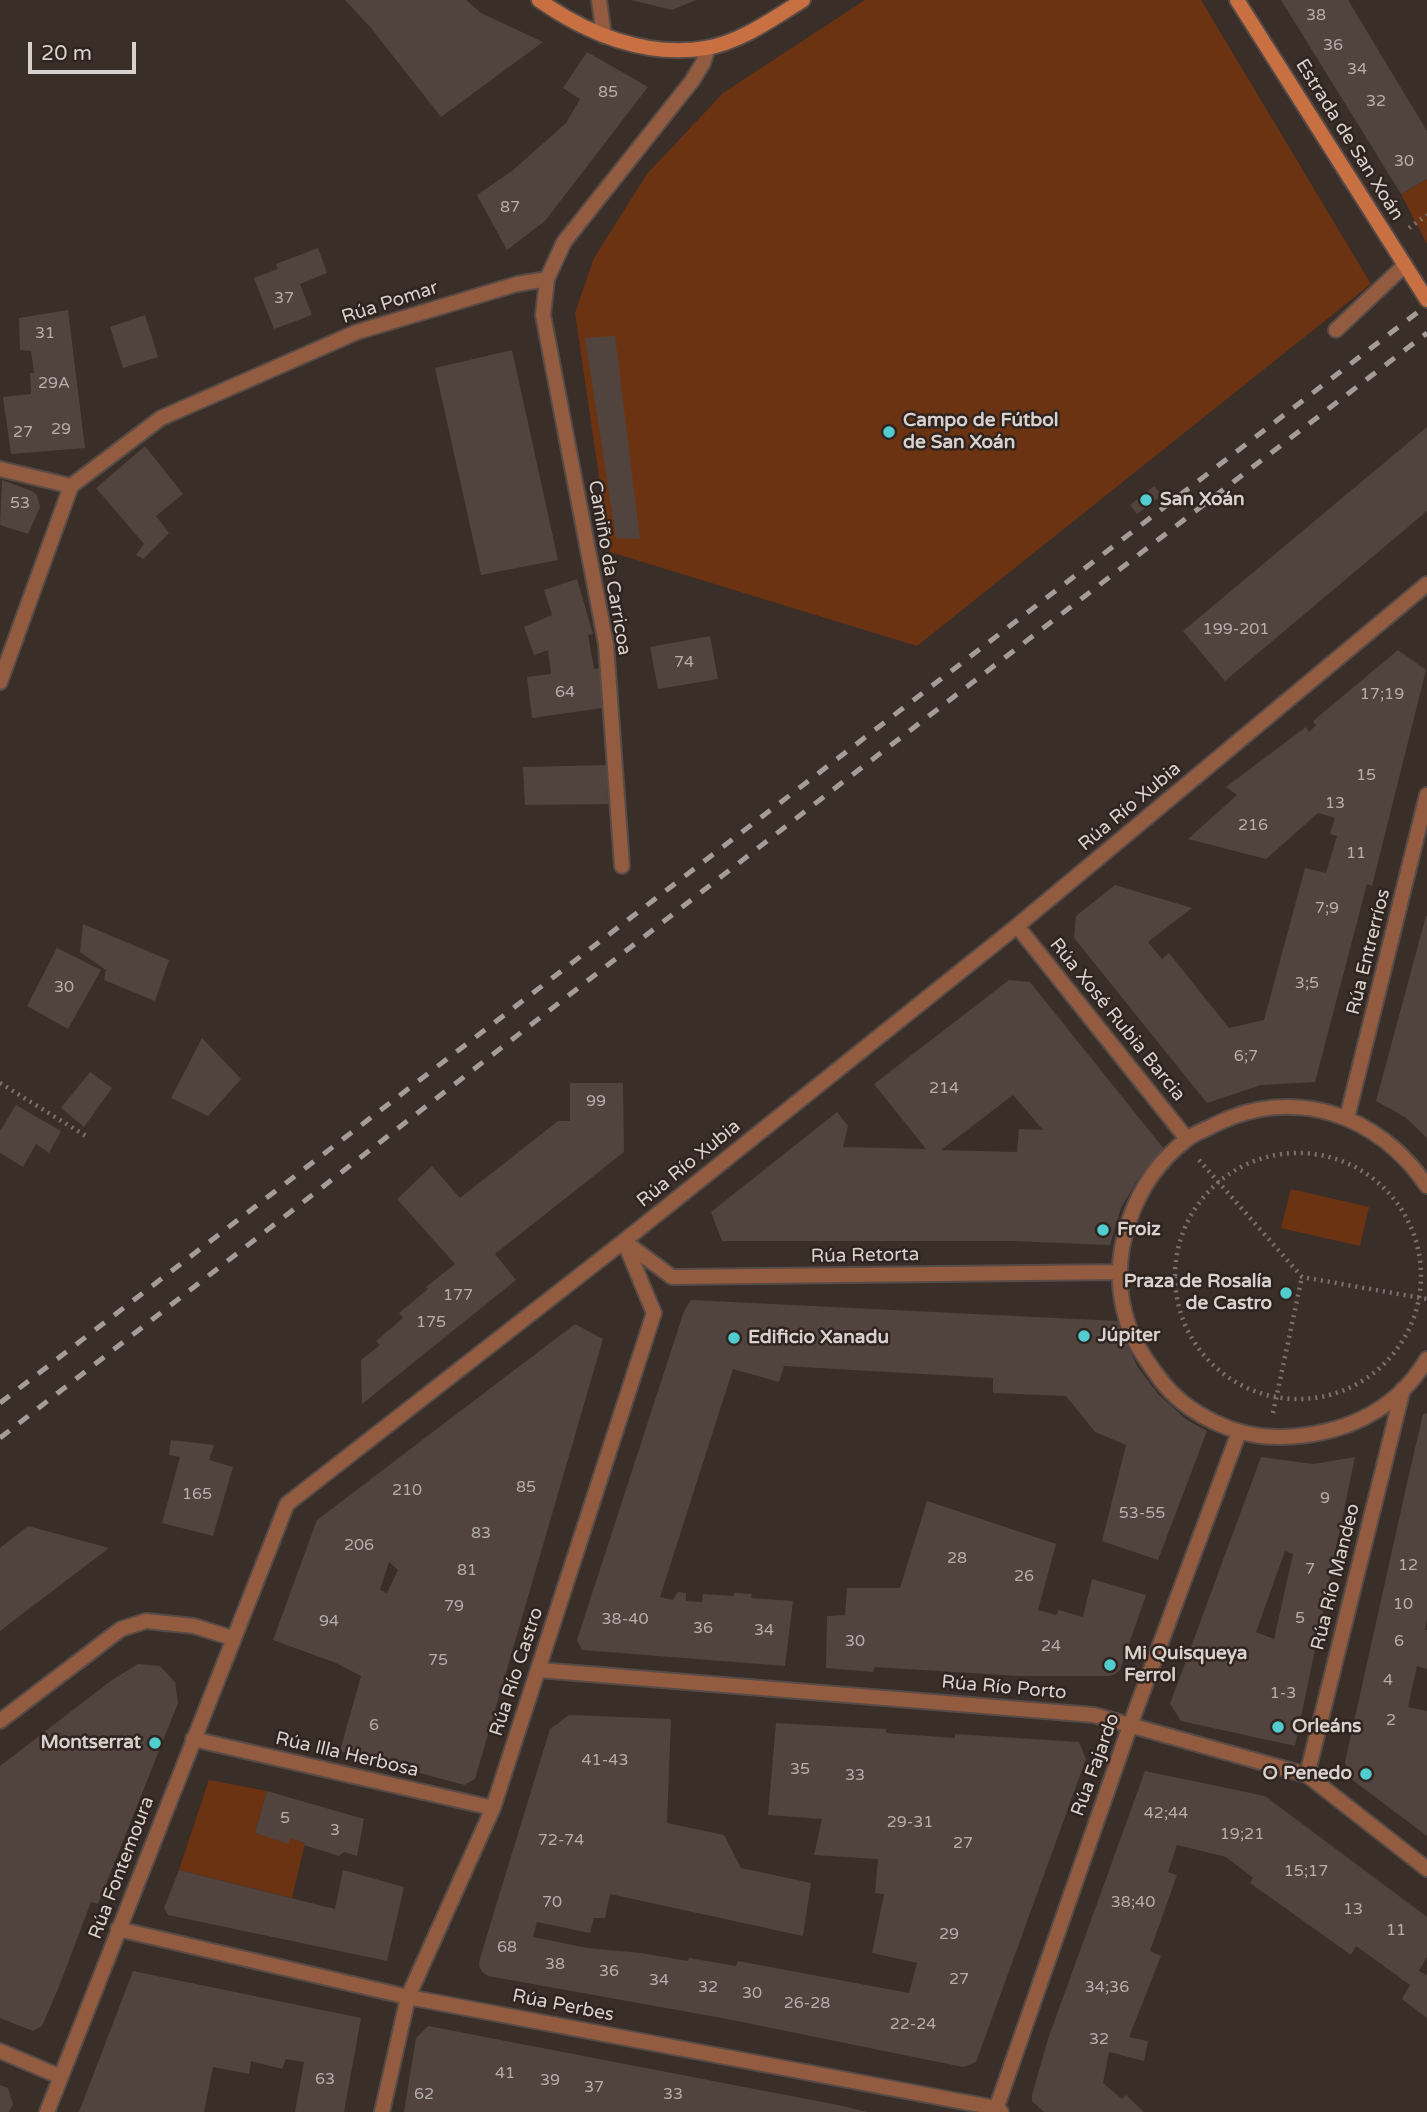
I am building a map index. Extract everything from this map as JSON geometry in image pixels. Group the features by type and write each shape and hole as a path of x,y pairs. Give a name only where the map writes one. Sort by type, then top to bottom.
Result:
{"street":[{"path":"539,0 604,36 647,48 675,51 708,48 733,40 803,0"},
{"path":"599,0 604,36"},
{"name":"Estrada de San Xoán","path":"1237,0 1427,300"},
{"path":"547,279 564,242 692,81 704,63 708,48"},
{"path":"1336,330 1405,265"},
{"name":"Rúa Pomar","path":"71,486 160,418 357,332 517,284 547,279"},
{"name":"Camiño da Carricoa","path":"547,279 543,314 606,644 622,866"},
{"path":"0,468 71,486 0,682"},
{"name":"Rúa Río Xubia","path":"232,1638 287,1504 624,1241 1017,926 1427,584"},
{"name":"Rúa Entrerríos","path":"1347,1118 1427,795"},
{"name":"Rúa Xosé Rubia Barcia","path":"1017,926 1187,1139"},
{"path":"1426,1362 1403,1390 1376,1412 1344,1428 1310,1437 1266,1438 1239,1432 1200,1415 1160,1380 1141,1354 1125,1314 1119,1272 1128,1221 1151,1175 1187,1139 1237,1114 1292,1106 1347,1118 1382,1136 1412,1163 1427,1186"},
{"name":"Rúa Retorta","path":"624,1241 672,1278 1119,1272"},
{"name":"Rúa Río Castro","path":"382,2112 408,1997 492,1808 654,1312 624,1241"},
{"name":"Rúa Río Mandeo","path":"1307,1775 1403,1390"},
{"name":"Rúa Fajardo","path":"997,2111 1131,1723 1239,1432"},
{"path":"0,1721 121,1629 146,1621 194,1626 232,1638"},
{"name":"Rúa Fontemoura","path":"47,2112 232,1638"},
{"name":"Rúa Río Porto","path":"538,1670 1082,1713 1131,1723 1307,1775 1427,1869"},
{"name":"Rúa Illa Herbosa","path":"193,1739 492,1808"},
{"name":"Rúa Perbes","path":"118,1928 408,1997 997,2111"},
{"path":"0,2051 61,2077"}],"path":[{"path":"1409,228 1427,215"},
{"path":"0,1083 86,1136"},
{"path":"1301,1152 1343,1160 1379,1182 1406,1215 1420,1255 1420,1298 1407,1335 1383,1366 1350,1388 1312,1398 1275,1398 1236,1383 1206,1358 1185,1325 1175,1287 1178,1248 1193,1211 1218,1182 1259,1159 1301,1152"},
{"path":"1198,1159 1301,1277 1427,1299"},
{"path":"1271,1420 1301,1277"}],"shaded area":[{"name":"Campo de Fútbol de San Xoán","path":"865,0 1201,0 1371,284 917,646 610,552 575,313 594,258 647,174 723,93"},
{"path":"1427,179 1427,244 1401,194"},
{"path":"1291,1189 1369,1207 1360,1246 1281,1228"},
{"path":"209,1780 267,1791 255,1833 288,1843 290,1838 305,1843 292,1898 179,1870"}],"building":[{"path":"345,0 466,0 481,13 543,42 441,117 371,28"},
{"path":"631,0 696,0 672,10"},
{"path":"1281,0 1348,0 1427,131 1427,179 1401,194"},
{"path":"587,52 648,87 545,221 507,250 477,195 512,171 566,123 580,99 563,88"},
{"path":"318,248 327,273 300,284 312,315 274,329 254,278 278,269 276,264"},
{"path":"68,310 85,448 11,454 3,397 31,394 30,373 34,373 31,351 20,350 19,318"},
{"path":"145,315 158,357 123,368 110,327"},
{"path":"615,336 640,539 616,538 585,338"},
{"path":"512,350 558,560 481,575 435,368"},
{"path":"1427,427 1427,511 1225,681 1183,631"},
{"path":"145,446 183,494 156,516 169,533 143,559 136,555 144,544 96,488"},
{"path":"2,480 37,495 40,507 28,534 0,525"},
{"name":"San Xoán","path":"1154,486 1162,495 1137,514 1130,505"},
{"path":"577,579 593,634 588,635 594,669 600,668 603,708 532,718 527,677 551,674 548,650 534,655 524,627 552,615 544,590"},
{"path":"710,636 718,679 658,689 650,647"},
{"path":"1398,650 1426,670 1372,886 1367,884 1315,1082 1261,1085 1207,1103 1074,938 1076,916 1115,885 1192,908 1148,942 1162,959 1169,953 1229,1028 1264,1020 1305,868 1326,873 1337,836 1330,834 1335,818 1318,813 1266,859 1188,839 1237,795 1226,787 1306,727 1309,732 1316,725 1313,721"},
{"path":"607,765 608,804 525,805 523,767"},
{"path":"1426,916 1427,1138 1405,1117 1376,1101"},
{"path":"83,924 169,960 155,1001 104,980 106,970 80,952"},
{"path":"57,948 101,970 68,1029 27,1006"},
{"path":"1009,980 1030,982 1164,1149 1138,1179 1121,1208 1110,1245 1013,1241 722,1241 711,1212 837,1112 848,1126 843,1147 926,1149 874,1084","holes":["1013,1095 1043,1130 1019,1129 1017,1152 941,1150"]},
{"path":"202,1038 241,1079 208,1116 171,1098"},
{"path":"90,1072 112,1088 84,1127 61,1108"},
{"path":"570,1083 623,1083 624,1152 495,1254 516,1280 362,1404 361,1360 380,1345 376,1341 403,1318 399,1313 455,1264 397,1199 432,1166 460,1198 558,1121 570,1121"},
{"path":"16,1105 61,1131 49,1153 36,1144 23,1167 0,1153 0,1131"},
{"path":"691,1300 1117,1321 1137,1366 1159,1395 1187,1420 1207,1431 1158,1560 1102,1541 1126,1445 1095,1432 1066,1396 993,1393 993,1378 784,1366 779,1382 733,1369 660,1597 673,1600 678,1592 686,1593 686,1601 702,1602 703,1594 734,1596 734,1593 752,1594 751,1598 793,1601 785,1666 582,1650 577,1640 684,1311"},
{"path":"575,1324 603,1339 475,1779 464,1785 340,1751 361,1676 336,1663 273,1640 317,1520","holes":["389,1562 398,1570 387,1593 380,1590"]},
{"path":"1427,1413 1427,1669 1417,1666 1408,1707 1427,1711 1427,1836 1350,1778 1345,1762 1423,1414"},
{"path":"171,1440 214,1445 209,1460 233,1467 213,1536 162,1523 180,1457 169,1455"},
{"path":"1261,1457 1313,1464 1355,1457 1295,1746 1181,1721 1170,1704","holes":["1285,1551 1293,1554 1274,1639 1256,1632"]},
{"path":"927,1501 1056,1544 1038,1610 1056,1615 1059,1610 1083,1617 1092,1579 1146,1595 1120,1670 1110,1676 1019,1676 875,1667 873,1672 826,1668 827,1616 845,1615 847,1588 900,1588"},
{"path":"28,1526 109,1548 0,1631 0,1548"},
{"path":"138,1664 160,1666 175,1682 178,1703 98,1904 91,1902 42,2026 33,2031 0,2018 0,1766 112,1680"},
{"path":"569,1715 671,1719 667,1823 724,1835 741,1868 811,1883 803,1936 610,1894 605,1918 594,1918 590,1933 537,1922 533,1937 587,1948 688,1961 689,1958 736,1966 738,1961 909,1993 917,1963 872,1953 884,1894 875,1893 878,1859 814,1855 822,1819 768,1815 776,1723 886,1729 886,1733 955,1738 955,1734 1079,1742 1086,1759 976,2062 963,2067 727,2019 488,1976 482,1972 479,1966 480,1958 550,1729"},
{"path":"1145,1771 1265,1796 1427,1917 1427,1957 1419,1971 1427,1975 1427,2018 1402,1999 1410,1985 1356,1946 1351,1955 1250,1883 1253,1878 1226,1857 1177,1845 1168,1872 1177,1875 1150,1951 1161,1956 1129,2037 1148,2041 1144,2061 1109,2052 1103,2083 1122,2099 1126,2095 1144,2112 1044,2112 1032,2101 1032,2095 1048,2039"},
{"path":"267,1791 364,1819 357,1856 344,1852 339,1856 290,1838 289,1844 255,1833"},
{"path":"179,1870 335,1909 343,1870 404,1887 387,1961 168,1915 164,1908"},
{"path":"133,1971 361,2018 344,2112 295,2112 304,2062 286,2059 282,2069 251,2061 249,2074 213,2067 204,2112 79,2112"},
{"path":"428,2026 867,2112 404,2112 416,2038"},
{"path":"0,2085 8,2088 13,2104 9,2112 0,2112"}],"railway":[{"path":"0,1403 1427,305"},
{"path":"0,1438 830,792 1427,333"}],"place":[{"name":"Campo de Fútbol de San Xoán","path":"889,432"},
{"name":"San Xoán","path":"1146,500"},
{"name":"Froiz","path":"1103,1230"},
{"name":"Praza de Rosalía de Castro","path":"1286,1293"},
{"name":"Júpiter","path":"1084,1336"},
{"name":"Edificio Xanadu","path":"734,1338"},
{"name":"Mi Quisqueya Ferrol","path":"1110,1665"},
{"name":"Orleáns","path":"1278,1727"},
{"name":"Montserrat","path":"155,1743"},
{"name":"O Penedo","path":"1366,1774"}]}
